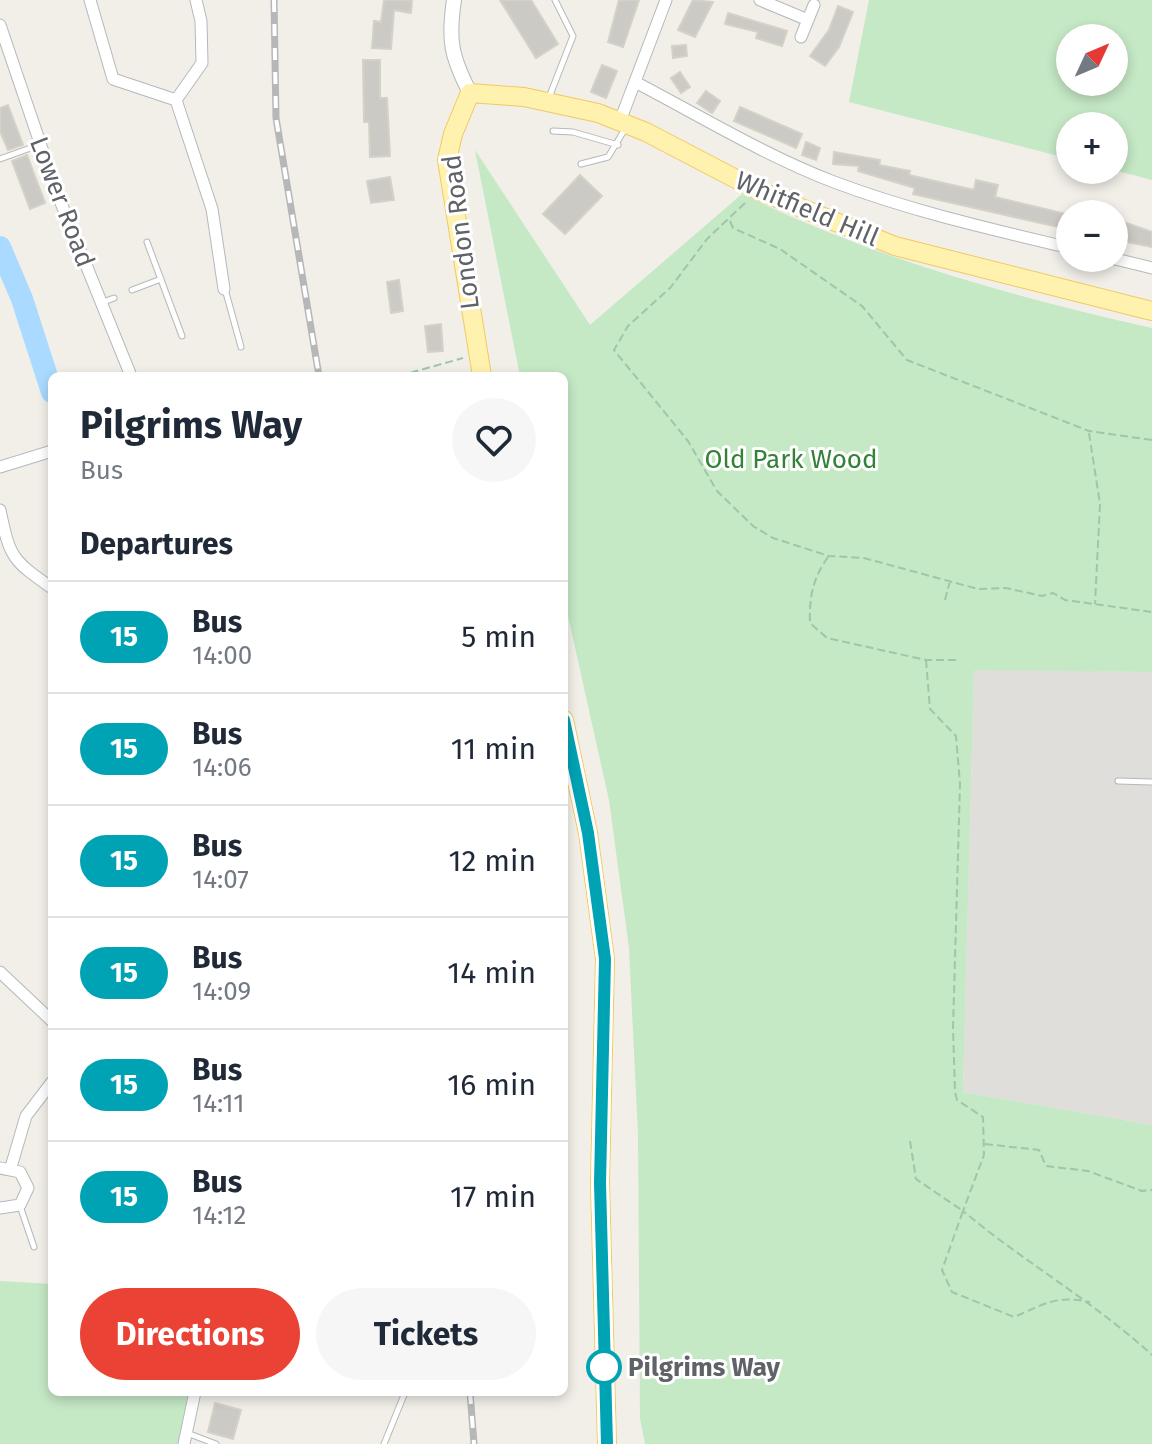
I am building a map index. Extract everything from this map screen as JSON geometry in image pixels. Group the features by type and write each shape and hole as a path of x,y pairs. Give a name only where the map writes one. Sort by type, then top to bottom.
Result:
{"main road":[{"name":"Whitfield Hill","path":"470,93 548,101 624,122 757,190 895,246 1152,311"},
{"name":"London Road","path":"470,93 453,134 447,160 481,372"},
{"path":"568,739 588,833 605,959 600,1199 607,1444"}],"street":[{"path":"90,0 113,79 176,100"},
{"path":"176,100 202,63 201,21 196,0"},
{"path":"454,0 448,37 457,67 470,93"},
{"path":"624,122 666,0"},
{"path":"760,0 808,20"},
{"path":"801,37 814,5"},
{"name":"Lower Road","path":"0,25 4,52 129,372"},
{"name":"Whitfield Hill","path":"637,83 779,158 832,181 918,211 1056,245"},
{"path":"176,100 212,209 224,289"},
{"path":"1128,262 1152,268"},
{"path":"0,467 48,452"},
{"path":"0,510 8,548 18,565 48,585"},
{"path":"0,972 48,1017"},
{"path":"0,1208 20,1205 26,1197 26,1179 6,1168 26,1116 48,1087"},
{"path":"185,1438 194,1396"}],"lane":[{"path":"548,101 573,36 555,0"},
{"path":"581,164 600,162 618,145 624,122"},
{"path":"553,131 573,132 618,145"},
{"path":"0,159 40,145"},
{"path":"147,242 182,336"},
{"path":"132,290 161,279"},
{"path":"224,289 241,347"},
{"path":"101,303 114,298"},
{"path":"1118,781 1152,782"},
{"path":"20,1205 34,1247"},
{"path":"384,1444 404,1396"},
{"path":"185,1438 216,1444"}],"path":[{"path":"757,190 730,220 707,239 671,287 628,326 614,350 688,441 717,491 753,526 773,538 829,556 864,558 978,589 1006,588 1042,596 1053,593 1065,600 1116,604 1152,612"},
{"path":"730,220 733,228 780,249 862,306 907,360 1089,431 1152,440"},
{"path":"413,372 478,354"},
{"path":"1089,431 1100,504 1095,604"},
{"path":"829,556 817,573 809,600 810,623 827,638 926,660 960,660"},
{"path":"945,600 950,580"},
{"path":"926,660 930,709 956,736 960,784 954,998 955,1092 957,1100 983,1117 984,1155 942,1270 952,1292 1014,1317 1043,1302 1068,1298 1091,1303"},
{"path":"910,1141 916,1179 963,1211 1006,1247 1091,1303 1152,1355"},
{"path":"983,1144 1039,1150 1046,1166 1088,1171 1142,1191 1152,1190"}],"shaded area":[{"path":"974,669 1152,672 1152,1125 963,1092"}],"green space":[{"path":"869,0 1152,0 1152,180 1128,174 1128,112 1056,112 1056,155 849,102"},
{"name":"Old Park Wood","path":"475,150 590,325 742,194 841,237 943,273 1046,303 1152,328 1152,672 974,670 963,1092 1152,1125 1152,1444 645,1444 640,1418 638,1134 629,948 609,800 568,616 568,372 519,372"},
{"path":"0,1281 48,1284 48,1396 190,1396 178,1444 0,1444"}],"building":[{"path":"384,0 412,0 411,13 394,10 391,49 372,48 374,21 381,22"},
{"path":"500,0 531,0 558,44 536,58"},
{"path":"619,0 639,0 623,47 608,42"},
{"path":"693,0 713,2 695,37 678,30"},
{"path":"838,6 853,12 839,47 825,66 810,56 829,30"},
{"path":"728,13 787,31 782,46 756,38 758,32 725,24"},
{"path":"686,45 687,56 673,58 672,46"},
{"path":"363,60 380,60 380,98 387,98 390,156 370,157 369,122 364,122"},
{"path":"602,65 617,71 606,98 591,92"},
{"path":"680,72 690,87 681,93 671,78"},
{"path":"706,91 720,101 712,113 697,103"},
{"path":"8,105 23,145 8,150 0,131 0,108"},
{"path":"740,107 802,134 796,148 734,121"},
{"path":"806,142 820,148 816,160 802,155"},
{"path":"834,152 880,160 879,165 910,171 909,175 974,190 976,180 998,185 995,197 1056,212 1056,226 913,194 915,188 858,171 859,166 833,164"},
{"path":"27,155 45,203 30,209 12,161"},
{"path":"580,175 602,196 565,234 543,214"},
{"path":"390,177 394,200 371,203 367,181"},
{"path":"1128,223 1152,232 1152,247 1128,242"},
{"path":"399,280 403,311 391,313 387,282"},
{"path":"441,324 443,351 428,352 425,326"},
{"path":"215,1403 241,1410 233,1439 208,1432"}],"waterway":[{"path":"0,247 22,299 48,380"}],"railway":[{"path":"274,0 276,118 318,372"},
{"path":"470,1396 474,1444"}],"bus line":[{"name":"15","path":"568,739 598,891 605,959 600,1183 601,1324 607,1444"}],"place":[{"name":"Pilgrims Way","path":"604,1367"}]}
